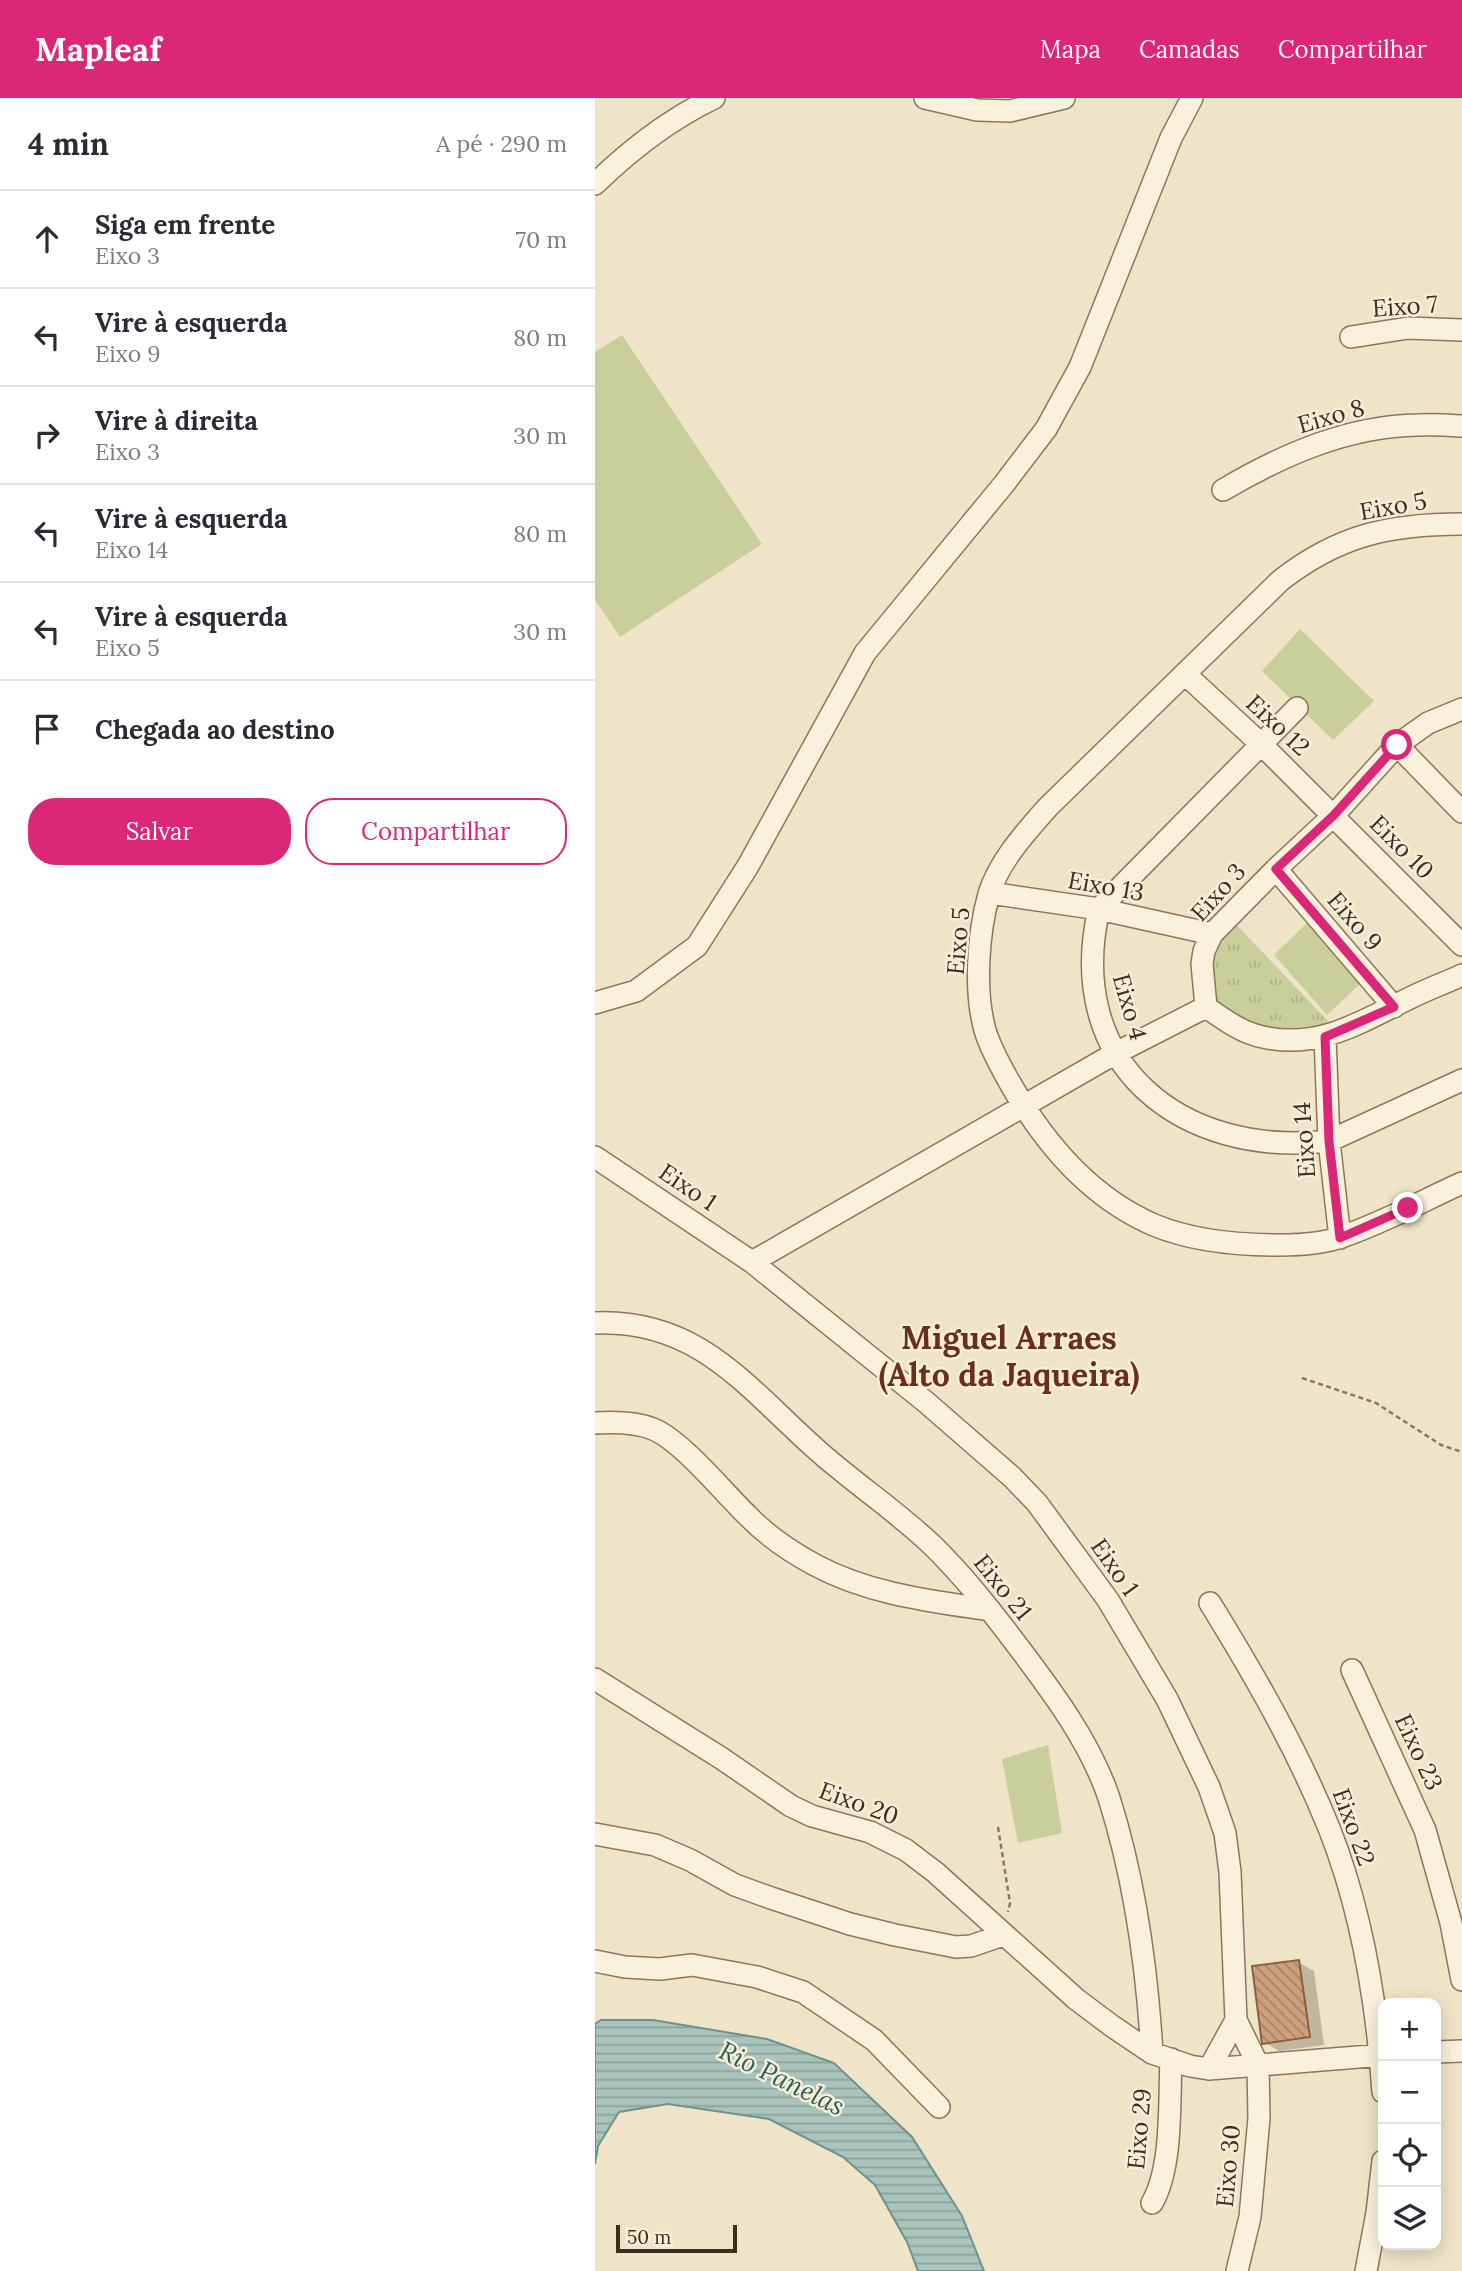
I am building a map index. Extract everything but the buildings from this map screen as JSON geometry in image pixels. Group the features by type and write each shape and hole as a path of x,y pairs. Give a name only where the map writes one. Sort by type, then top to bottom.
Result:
{"street":[{"path":"595,184 626,154 714,98"},
{"path":"925,98 977,110 1010,111 1064,98"},
{"path":"595,1003 636,991 697,946 748,866 865,653 1004,484 1045,429 1080,367 1171,138 1192,98"},
{"name":"Eixo 7","path":"1351,337 1408,328 1462,330"},
{"name":"Eixo 8","path":"1223,490 1255,471 1310,446 1361,432 1417,425 1462,426"},
{"name":"Eixo 5","path":"1462,524 1383,529 1335,546 1308,560 1281,580 1048,807 1024,834 989,893 979,968 985,1031 1023,1106 1061,1157 1088,1185 1109,1201 1155,1225 1185,1235 1244,1243 1279,1245 1314,1242 1340,1238 1462,1183"},
{"name":"Eixo 12","path":"1185,674 1334,815"},
{"path":"1099,909 1297,708"},
{"name":"Eixo 3","path":"1206,1007 1202,964 1204,951 1212,934 1334,815 1397,745 1429,723 1462,709"},
{"path":"1397,745 1462,812"},
{"name":"Eixo 10","path":"1334,815 1462,945"},
{"name":"Eixo 9","path":"1276,869 1394,1007"},
{"name":"Eixo 13","path":"989,893 1099,909 1212,934"},
{"name":"Eixo 4","path":"1099,909 1093,935 1094,982 1098,1009 1114,1054 1136,1082 1190,1122 1211,1130 1274,1142 1306,1144 1329,1141 1462,1080"},
{"path":"752,1262 1114,1054 1206,1007 1244,1030 1264,1038 1325,1037 1462,975"},
{"name":"Eixo 14","path":"1325,1037 1329,1141 1340,1238"},
{"name":"Eixo 1","path":"595,1157 752,1262 927,1403 1012,1477 1037,1503 1108,1600 1167,1699 1209,1787 1225,1833 1230,1872 1236,2020"},
{"name":"Eixo 21","path":"595,1324 636,1326 675,1336 726,1366 817,1450 931,1544 990,1610 1059,1702 1081,1739 1108,1796 1124,1853 1149,2007 1162,2056"},
{"path":"595,1423 623,1423 653,1429 675,1443 748,1517 787,1548 840,1578 870,1589 990,1610"},
{"name":"Eixo 22","path":"1210,1603 1261,1685 1330,1831 1363,1945 1378,2030"},
{"name":"Eixo 23","path":"1352,1670 1425,1830 1448,1912 1462,1980"},
{"name":"Eixo 20","path":"595,1679 721,1758 791,1806 870,1832 905,1850 935,1872 1076,1999 1162,2056"},
{"path":"595,1834 655,1845 690,1860 735,1885 850,1924 895,1936 956,1947 971,1946 1003,1936"},
{"path":"595,1961 660,1969 692,1965 757,1978 803,1992 874,2040 939,2108"},
{"path":"1236,2020 1258,2065"},
{"path":"1209,2069 1236,2020"},
{"path":"1441,2052 1462,2051"},
{"path":"1162,2056 1190,2066 1209,2069 1378,2055"},
{"name":"Eixo 29","path":"1152,2203 1160,2190 1167,2147 1162,2056"},
{"name":"Eixo 30","path":"1237,2271 1251,2205 1259,2118 1258,2065"},
{"path":"1366,2271 1380,2187"}],"path":[{"path":"1302,1378 1376,1403 1441,1445 1462,1451"},
{"path":"998,1827 1010,1903 1003,1936"}],"green space":[{"path":"622,335 762,544 620,637 595,600 595,352"},
{"path":"1300,629 1374,701 1333,740 1262,671"},
{"path":"1231,919 1331,1024 1267,1031 1233,1018 1212,996 1210,954"},
{"path":"1307,923 1360,984 1327,1015 1274,955"},
{"path":"1048,1745 1062,1833 1018,1843 1002,1759"}],"water":[{"name":"Rio Panelas","path":"601,2020 653,2020 767,2039 834,2063 912,2137 962,2216 984,2271 918,2271 907,2242 875,2185 843,2157 769,2119 668,2104 619,2112 598,2146 595,2164 595,2024"}],"district":[{"name":"Miguel Arraes (Alto da Jaqueira)","path":"1009,1356"}],"route":[{"path":"1397,745 1334,815 1276,869 1394,1007 1325,1037 1329,1141 1340,1238 1408,1208"}]}
